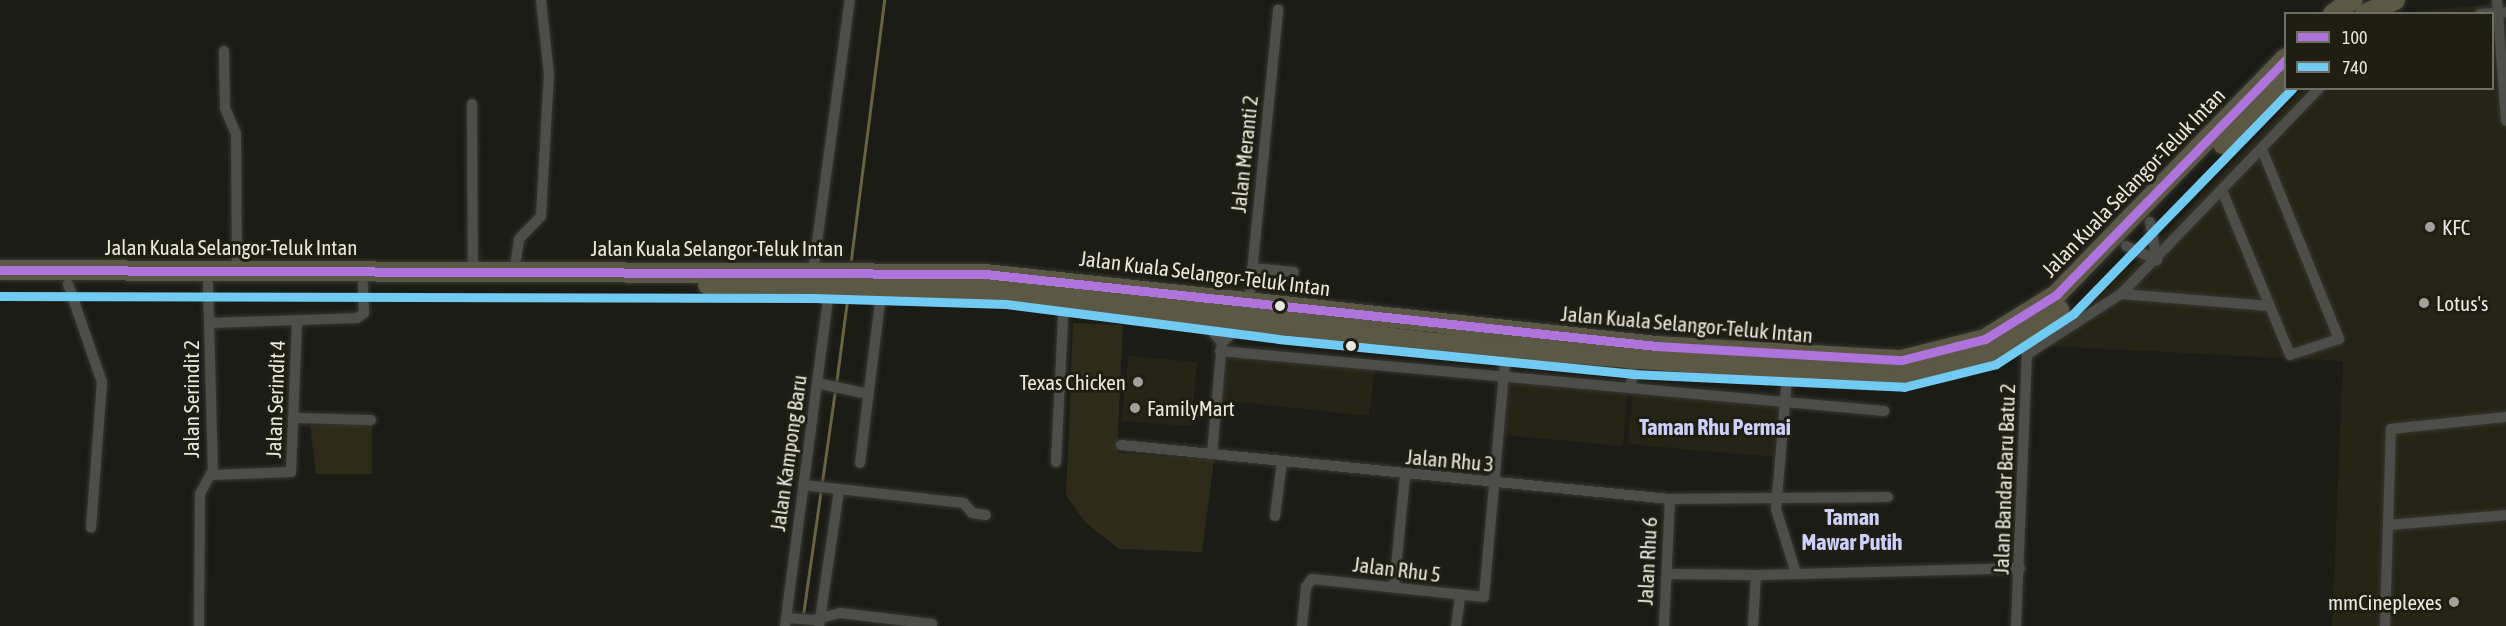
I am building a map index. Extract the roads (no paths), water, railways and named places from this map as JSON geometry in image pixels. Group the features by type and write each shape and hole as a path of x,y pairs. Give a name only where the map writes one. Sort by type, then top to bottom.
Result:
{"highway":[{"path":"2336,12 2352,0"},
{"path":"2369,12 2396,0"},
{"name":"Jalan Kuala Selangor-Teluk Intan","path":"0,284 882,287 1064,299 1280,327 1633,362 1788,364 1902,360 1948,352 2019,322 2093,261 2284,60"},
{"name":"Jalan Kuala Selangor-Teluk Intan","path":"0,270 985,274 1903,375 1952,367 2028,333 2126,246 2284,81"}],"street":[{"path":"514,272 519,239 541,216 549,75 541,0"},
{"path":"813,272 849,0"},
{"path":"2497,0 2502,12 2506,121"},
{"name":"Jalan Meranti 2","path":"1249,302 1278,9"},
{"path":"224,51 225,108 236,134 237,271"},
{"path":"2029,353 2121,294 2223,193 2317,90"},
{"path":"472,105 473,272"},
{"path":"2223,193 2290,355 2339,339 2262,149"},
{"path":"2150,222 2157,260"},
{"path":"2126,246 2157,260"},
{"path":"1252,268 1294,272"},
{"path":"68,284 102,382 91,528"},
{"name":"Jalan Serindit 2","path":"208,284 211,473 250,476"},
{"path":"210,323 360,318 363,285"},
{"name":"Jalan Kampong Baru","path":"788,621 803,485 822,384 830,286"},
{"path":"860,463 882,287"},
{"path":"2121,294 2270,306"},
{"path":"1056,462 1064,299"},
{"path":"1163,312 1178,322 1209,327 1221,347"},
{"name":"Jalan Serindit 4","path":"250,476 291,472 297,320"},
{"path":"1212,454 1221,347 1234,331 1280,327"},
{"name":"Jalan Bandar Baru Batu 2","path":"2016,626 2029,353 2028,333"},
{"path":"1221,347 1884,411"},
{"path":"1496,483 1506,350"},
{"path":"1630,388 1633,362"},
{"path":"1788,364 1776,494 1779,524 1795,570"},
{"path":"822,384 868,394"},
{"path":"2385,626 2391,429 2506,417"},
{"path":"294,418 371,420"},
{"name":"Jalan Rhu 3","path":"1121,445 1405,476 1670,499 1776,494 1888,497"},
{"path":"1275,516 1282,462"},
{"path":"199,626 200,494 211,473"},
{"path":"1394,587 1405,476"},
{"name":"Jalan Rhu 5","path":"1302,626 1309,581 1394,587 1480,599 1486,592 1496,483"},
{"path":"803,485 839,491 964,503 972,513 986,515"},
{"path":"817,621 839,491"},
{"name":"Jalan Rhu 6","path":"1664,626 1670,499"},
{"path":"2388,525 2506,515"},
{"path":"1667,574 1756,574 1795,570 1889,575 2020,568"},
{"path":"1753,626 1756,574"},
{"path":"1456,626 1460,596"},
{"path":"788,621 817,621 840,613 932,624"}],"waterway":[{"path":"851,259 884,0"},
{"path":"836,384 847,300"},
{"path":"803,615 835,390"}],"place":[{"name":"KFC","path":"2430,227"},
{"name":"Lotus's","path":"2424,303"},
{"name":"Texas Chicken","path":"1138,382"},
{"name":"FamilyMart","path":"1135,408"},
{"name":"mmCineplexes","path":"2454,602"}],"district":[{"name":"Taman Rhu Permai","path":"1715,428"},
{"name":"Taman Mawar Putih","path":"1852,530"}]}
